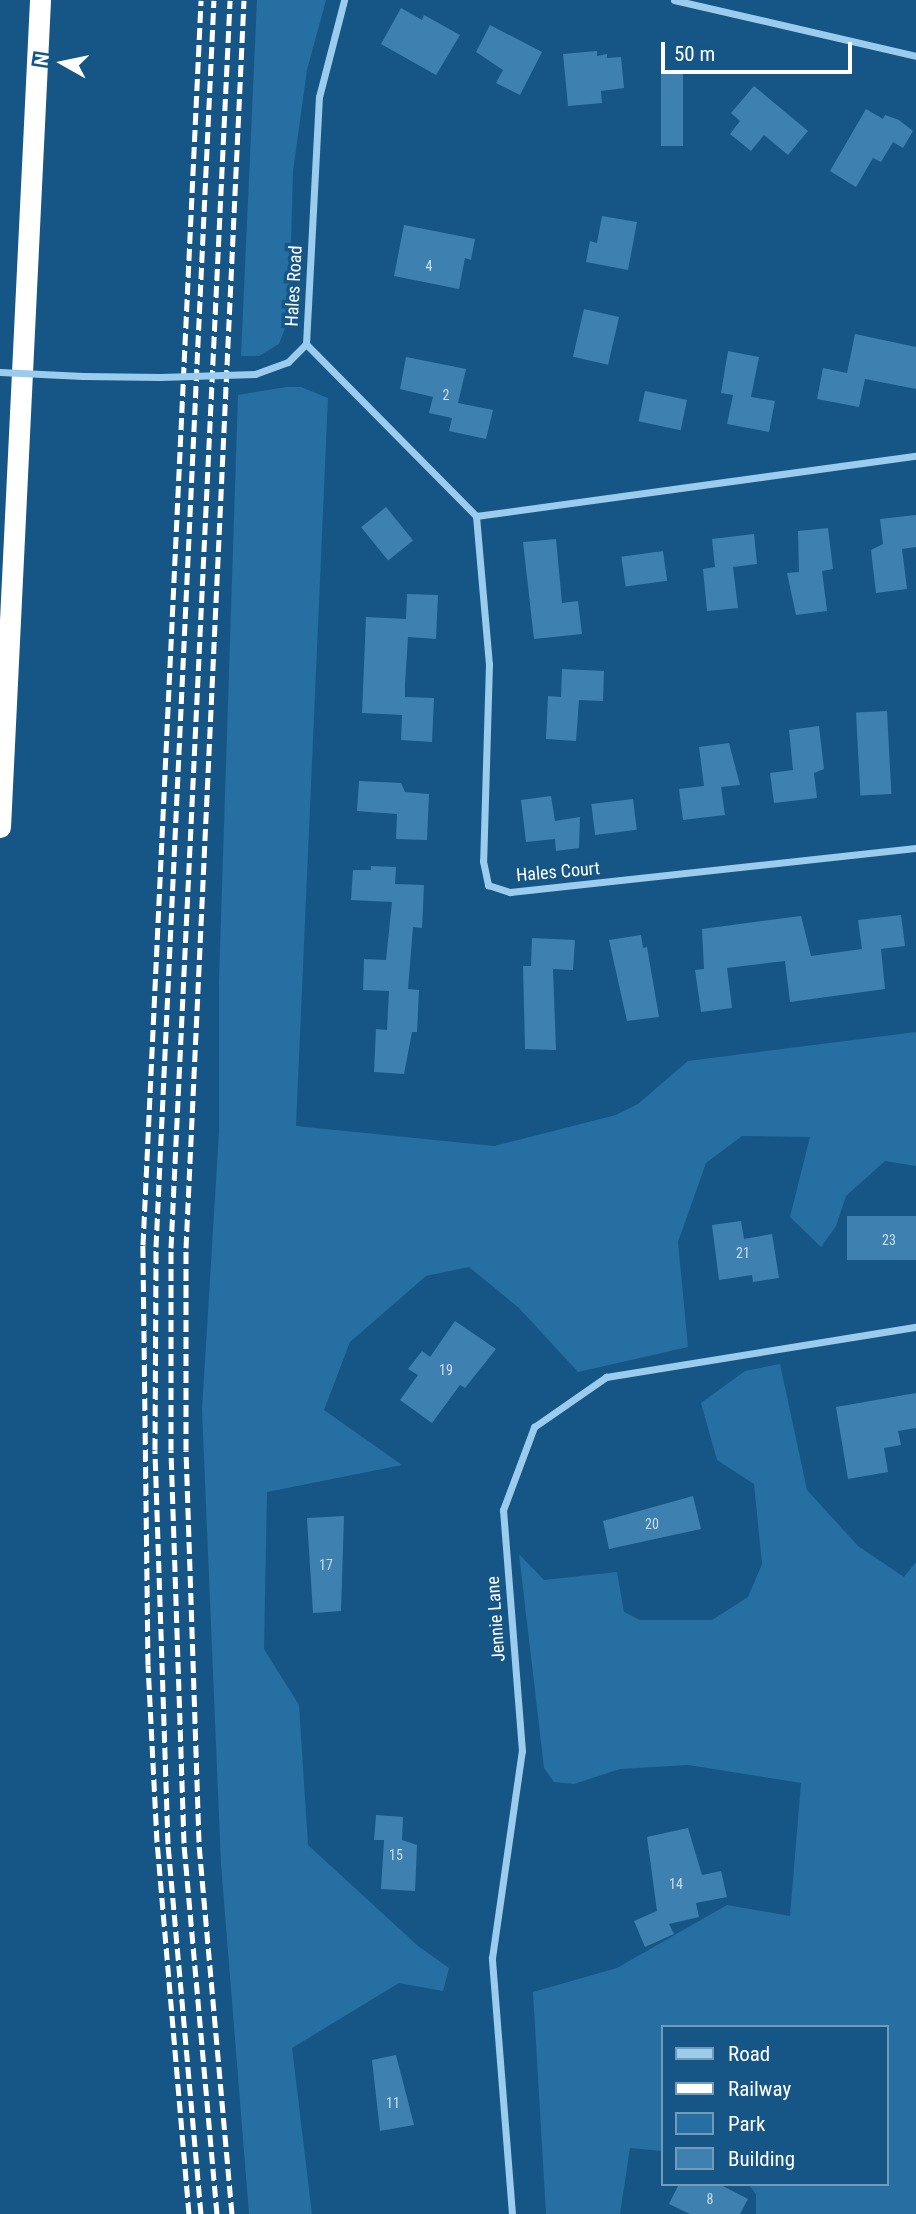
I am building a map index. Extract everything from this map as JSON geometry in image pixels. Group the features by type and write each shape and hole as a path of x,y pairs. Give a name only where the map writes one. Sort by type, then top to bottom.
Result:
{"highway":[{"path":"0,827 40,0"}],"street":[{"name":"Hales Road","path":"0,372 160,377 255,374 288,362 306,344 319,97 344,0"},
{"path":"674,0 916,56"},
{"path":"306,344 476,516 916,456"},
{"name":"Hales Court","path":"476,516 489,664 483,861 488,885 523,891 916,848"},
{"name":"Jennie Lane","path":"512,2214 492,1958 522,1751 503,1510 534,1427 606,1377 916,1327"}],"green space":[{"path":"257,0 326,0 307,70 293,171 289,318 279,344 259,356 241,356"},
{"path":"301,387 328,398 296,1126 494,1146 616,1115 638,1104 688,1061 916,1032 916,1166 885,1161 846,1196 836,1226 821,1247 790,1217 810,1137 742,1136 706,1163 678,1242 688,1347 578,1372 519,1308 469,1267 426,1276 350,1342 324,1410 402,1465 267,1492 264,1649 299,1705 308,1845 418,1946 449,1968 443,1991 399,1983 292,2048 312,2214 249,2214 221,1864 202,1410 219,1132 219,980 238,395"},
{"path":"780,1364 807,1490 858,1546 904,1577 916,1562 916,2214 756,2214 756,2194 750,2186 888,2186 888,2025 660,2025 660,2151 630,2148 620,2214 546,2214 533,1992 617,1968 727,1905 790,1916 801,1783 688,1765 620,1769 574,1784 554,1782 544,1768 519,1554 544,1580 617,1572 624,1612 640,1620 712,1620 748,1597 762,1564 754,1484 717,1460 701,1403 745,1371"}],"building":[{"path":"401,8 422,20 424,15 460,35 436,75 381,44"},
{"path":"490,25 542,52 520,95 496,83 503,70 476,52"},
{"path":"597,51 597,56 607,54 607,58 621,57 624,88 601,91 602,103 568,106 563,54"},
{"path":"661,74 683,74 683,146 661,146"},
{"path":"754,86 808,131 788,155 764,135 751,151 730,134 740,121 731,113"},
{"path":"866,109 883,119 885,115 899,120 913,131 903,148 893,142 881,162 873,158 856,187 830,171"},
{"path":"602,216 637,222 628,270 586,262 590,241 597,243"},
{"path":"404,225 475,239 471,260 465,258 459,289 394,276"},
{"path":"584,309 619,317 608,365 573,357"},
{"path":"855,334 916,347 916,389 865,379 859,407 817,399 823,368 847,373"},
{"path":"728,351 759,357 751,397 775,401 769,432 727,424 733,395 721,393"},
{"path":"406,357 466,369 458,403 493,410 486,439 449,431 452,418 429,413 433,397 400,389"},
{"path":"645,391 687,400 681,430 639,421"},
{"path":"386,507 413,540 388,561 361,527"},
{"path":"916,515 916,547 902,549 907,589 876,593 871,550 883,544 880,519"},
{"path":"828,528 833,569 822,571 827,611 796,615 787,573 799,572 798,531"},
{"path":"754,534 757,564 733,567 738,608 707,611 703,569 715,567 712,539"},
{"path":"556,539 562,603 578,601 582,634 534,639 523,542"},
{"path":"663,551 667,581 626,587 621,557"},
{"path":"407,594 438,595 436,639 408,637 405,684 405,697 434,698 432,742 401,740 402,715 362,713 366,617 406,619"},
{"path":"562,669 604,671 603,701 579,700 576,741 546,739 548,696 561,697"},
{"path":"887,711 891,794 860,796 856,713"},
{"path":"819,726 824,769 814,773 817,798 774,803 770,773 793,770 789,730"},
{"path":"729,743 740,785 721,787 725,815 683,820 679,789 704,786 699,747"},
{"path":"359,781 401,783 405,792 429,794 427,840 396,839 397,814 357,811"},
{"path":"551,796 555,821 580,817 579,848 556,851 555,839 526,842 521,800"},
{"path":"633,799 637,830 595,835 591,804"},
{"path":"371,866 396,867 395,884 424,885 422,928 413,927 408,989 419,990 417,1032 412,1032 404,1074 374,1072 376,1029 387,1030 389,991 363,990 364,959 386,960 392,902 351,900 353,870 371,870"},
{"path":"901,915 905,946 881,949 885,989 790,1002 785,961 727,968 732,1008 701,1012 695,970 704,969 702,929 801,916 811,956 862,949 858,920"},
{"path":"641,935 643,948 647,947 659,1017 627,1021 609,940"},
{"path":"532,938 575,940 573,970 553,969 556,1050 525,1049 523,966 531,966"},
{"path":"847,1216 916,1216 916,1260 847,1260"},
{"path":"741,1221 744,1239 772,1234 779,1278 753,1282 752,1275 719,1280 712,1225"},
{"path":"455,1321 496,1349 465,1388 460,1385 432,1423 400,1400 418,1375 408,1369 422,1351 430,1357"},
{"path":"916,1393 916,1428 898,1431 901,1445 884,1448 888,1472 848,1479 836,1407"},
{"path":"693,1496 701,1529 609,1549 603,1521"},
{"path":"344,1516 341,1611 313,1613 307,1518"},
{"path":"376,1815 403,1817 402,1840 417,1845 415,1891 381,1889 384,1840 374,1840"},
{"path":"688,1828 702,1875 721,1871 727,1897 696,1903 699,1917 669,1924 674,1934 645,1947 634,1921 657,1911 647,1837"},
{"path":"396,2055 414,2125 380,2131 372,2060"},
{"path":"678,2186 723,2186 748,2199 740,2214 690,2214 669,2204"}],"railway":[{"path":"189,2214 157,1842 148,1665 143,1245 201,0"},
{"path":"201,2214 168,1844 155,1450 156,1247 214,0"},
{"path":"217,2214 184,1843 171,1450 171,1248 230,0"},
{"path":"232,2214 199,1842 186,1450 186,1248 244,0"}]}
